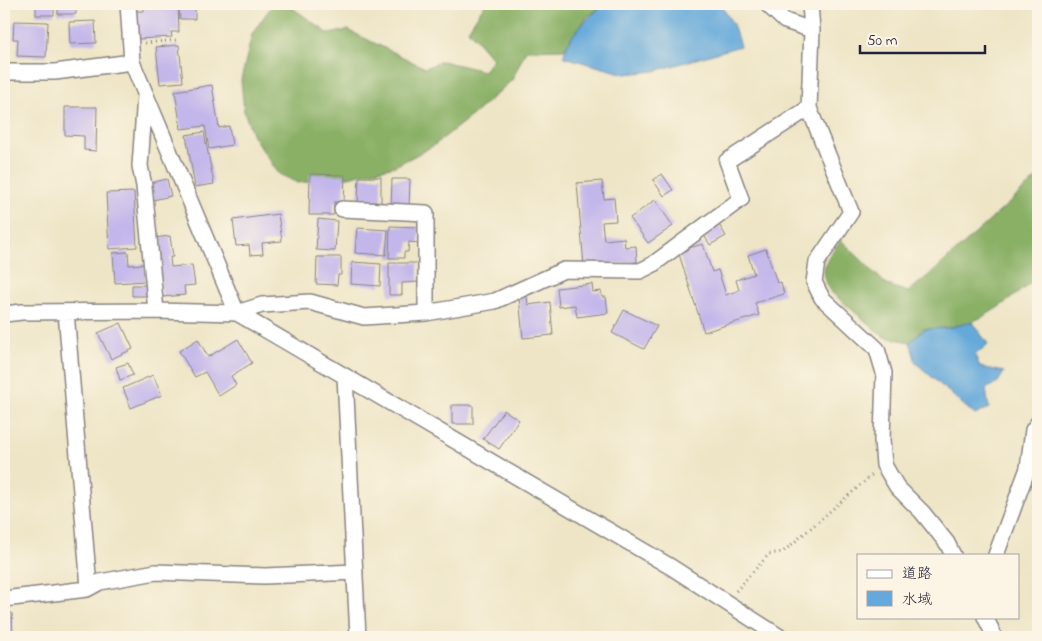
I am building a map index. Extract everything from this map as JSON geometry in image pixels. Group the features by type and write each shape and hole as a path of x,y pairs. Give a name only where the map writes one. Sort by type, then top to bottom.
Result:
{"street":[{"path":"128,4 132,62 237,313 671,567 780,637"},
{"path":"767,4 785,21 812,30"},
{"path":"810,4 812,30 808,108 851,212 817,262 814,282 822,298 878,349 884,372 882,440 884,465 898,487 922,512 947,543 952,554"},
{"path":"4,72 56,72 132,62"},
{"path":"145,93 140,166 144,186 156,310"},
{"path":"4,314 22,312 156,310 237,313 262,305 310,302 364,317 426,313 495,301 564,270 640,271 652,265 741,199 727,161 808,108"},
{"path":"342,209 426,213 426,313"},
{"path":"66,312 89,587"},
{"path":"345,376 358,637"},
{"path":"996,554 1028,468 1033,430 1038,423"},
{"path":"4,599 87,589 100,582 156,572 265,576 354,572"},
{"path":"986,618 993,637"}],"path":[{"path":"131,44 177,40"},
{"path":"726,603 769,554 783,552 884,465"}],"green space":[{"path":"273,4 287,4 329,34 348,30 425,68 442,61 484,71 493,59 468,30 485,4 605,4 587,17 564,49 526,50 512,80 474,114 433,146 395,166 348,177 298,183 279,174 253,136 244,111 241,80 252,34"},
{"path":"1038,177 1038,277 996,309 985,315 961,325 924,329 910,342 884,337 830,291 826,284 824,270 826,264 841,240 887,285 908,292"}],"water":[{"path":"605,4 720,4 733,24 740,46 655,71 625,74 564,57 568,42 573,35"},
{"path":"972,322 988,344 975,355 980,367 1004,372 998,382 986,389 989,408 975,415 916,363 910,342 924,329 947,328"}],"building":[{"path":"36,4 54,4 54,15 36,15"},
{"path":"58,4 76,4 76,14 58,14"},
{"path":"144,4 178,4 179,32 171,32 172,37 138,39 136,11 144,11"},
{"path":"179,4 195,4 195,19 180,19"},
{"path":"14,21 48,22 46,57 17,56 18,39 13,39"},
{"path":"95,21 96,43 70,44 69,22"},
{"path":"179,45 183,82 160,84 156,47"},
{"path":"212,85 219,128 229,126 232,145 209,149 205,126 181,129 175,91"},
{"path":"4,93 10,94 10,117 4,117"},
{"path":"65,107 97,107 96,151 84,150 84,136 65,135"},
{"path":"204,132 214,184 195,187 186,135"},
{"path":"310,174 345,175 344,202 334,202 334,215 309,215"},
{"path":"662,174 673,190 664,196 653,180"},
{"path":"359,177 381,177 381,204 358,204"},
{"path":"167,179 171,196 153,200 150,183"},
{"path":"392,179 410,179 409,208 391,208"},
{"path":"602,181 604,199 614,198 616,221 602,222 604,240 624,238 625,247 636,246 637,262 584,266 577,183"},
{"path":"134,192 137,247 109,249 106,193"},
{"path":"655,200 673,226 648,243 630,218"},
{"path":"278,214 282,241 262,243 263,254 250,255 249,245 236,246 233,220"},
{"path":"318,219 337,221 335,251 316,250"},
{"path":"718,223 726,236 710,245 702,232"},
{"path":"390,226 419,227 419,243 409,242 408,252 404,252 404,258 389,258"},
{"path":"357,228 388,230 386,255 355,253"},
{"path":"170,236 173,257 170,257 171,267 192,265 195,285 184,286 185,295 162,297 154,238"},
{"path":"703,244 712,272 718,270 726,295 739,290 736,280 754,274 748,255 766,249 777,283 781,282 784,294 755,303 759,315 704,332 678,251"},
{"path":"128,252 129,265 145,264 146,281 115,283 113,253"},
{"path":"317,257 341,257 341,275 338,275 337,285 316,284"},
{"path":"352,262 381,264 380,286 351,284"},
{"path":"389,263 418,263 418,282 402,283 402,295 389,295"},
{"path":"592,284 593,292 601,291 602,297 606,297 608,313 577,317 575,305 559,307 557,288"},
{"path":"132,285 150,285 150,296 132,296"},
{"path":"527,296 528,305 550,302 553,335 523,338 519,297"},
{"path":"624,310 657,326 644,349 612,333"},
{"path":"121,323 133,349 111,359 98,333"},
{"path":"198,339 208,357 238,339 252,363 231,376 236,385 219,396 205,372 195,377 179,351"},
{"path":"128,363 133,375 120,380 116,367"},
{"path":"153,375 162,395 131,408 123,388"},
{"path":"452,405 473,405 473,424 452,424"},
{"path":"504,410 519,420 499,449 483,439"},
{"path":"4,613 12,613 13,637 4,637"}]}
